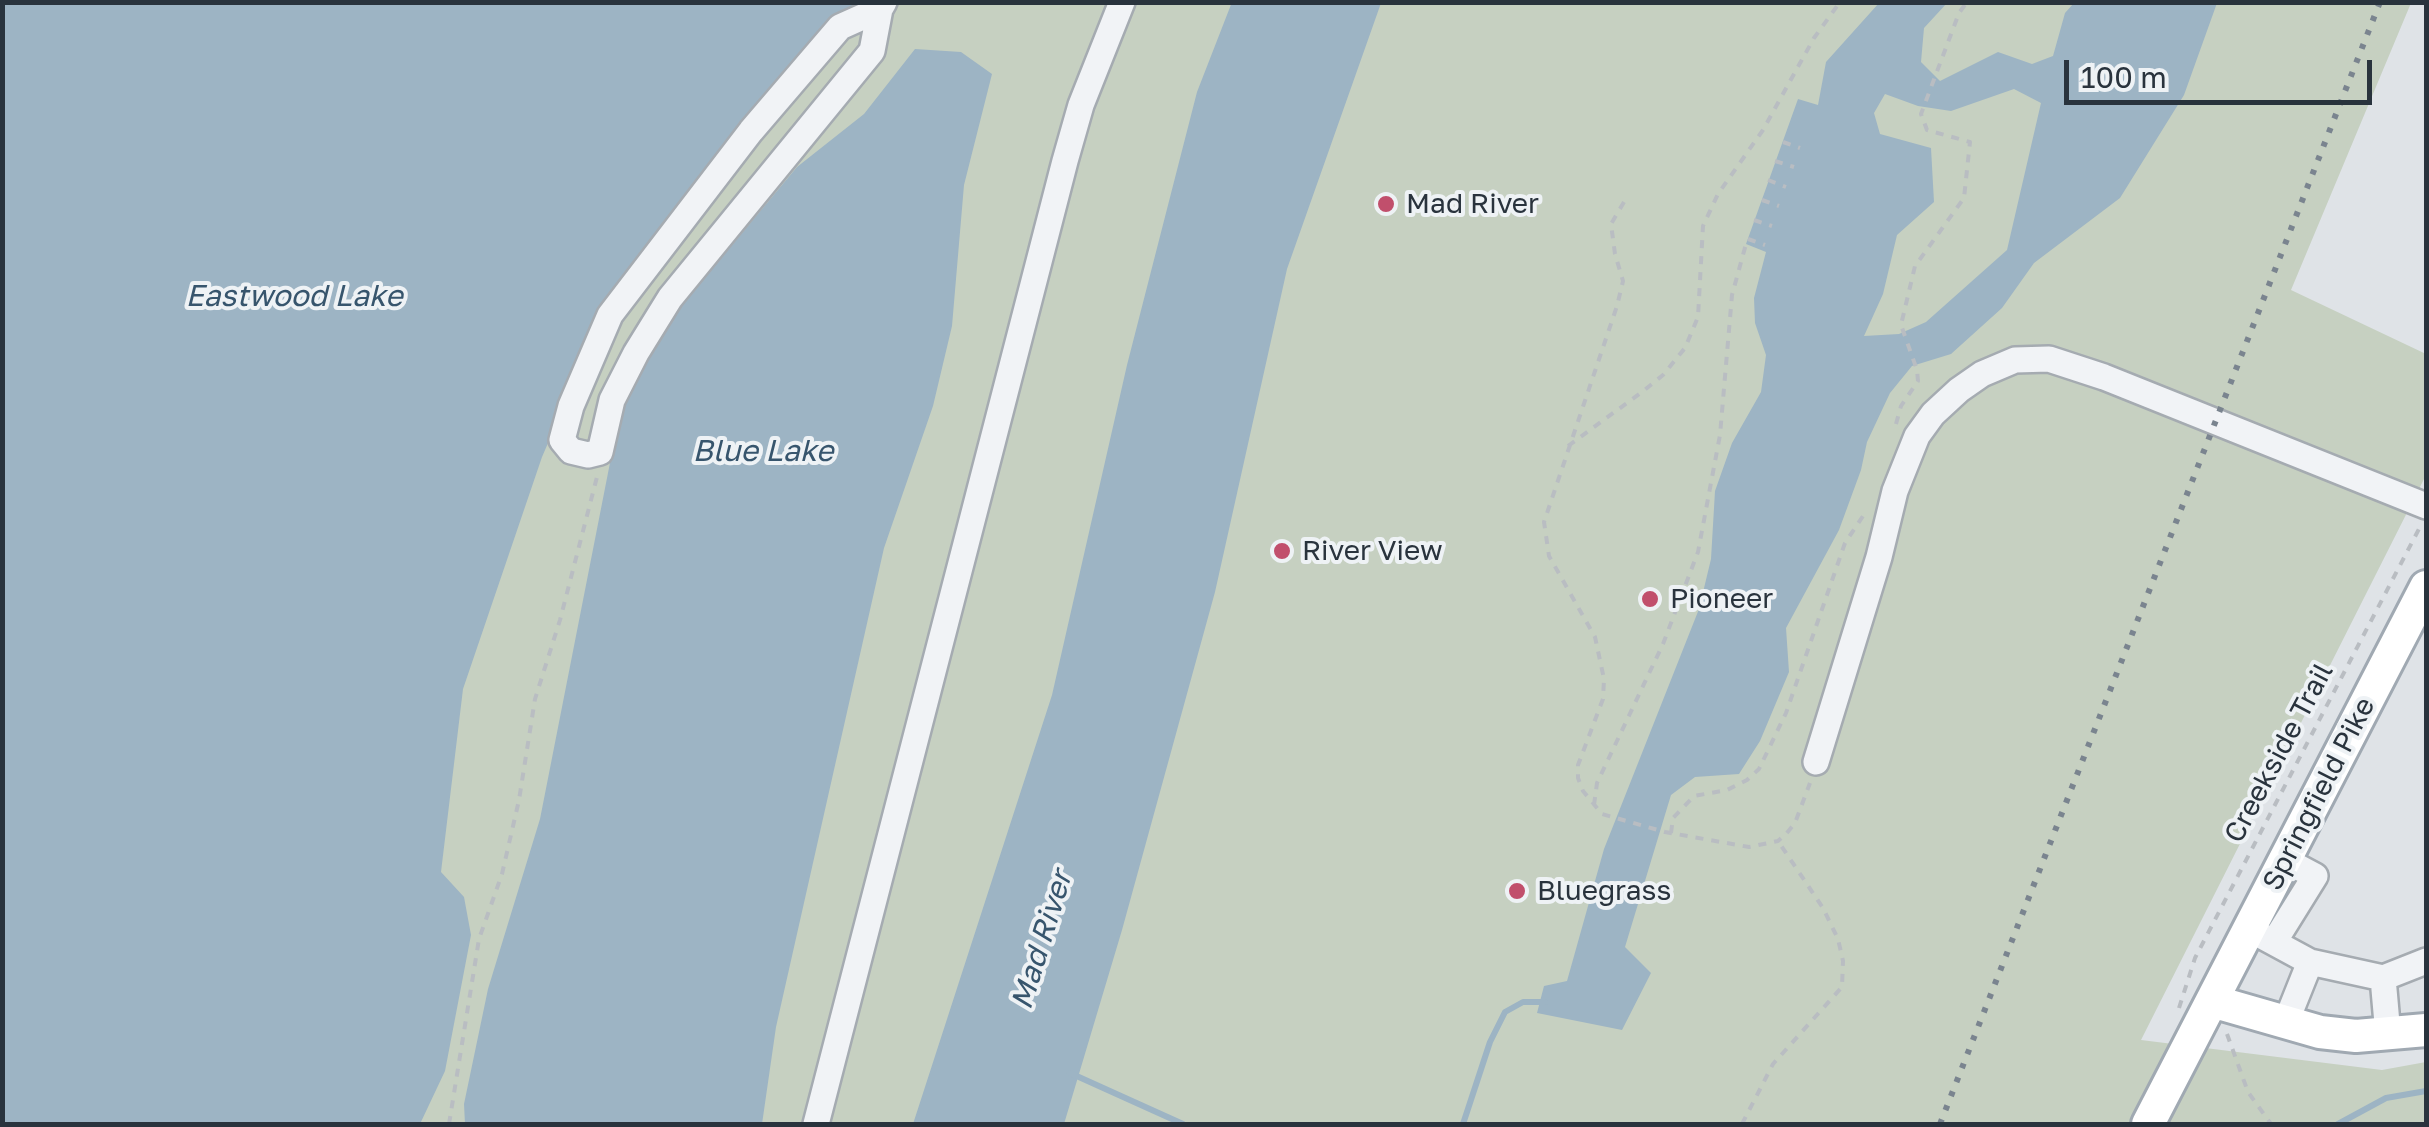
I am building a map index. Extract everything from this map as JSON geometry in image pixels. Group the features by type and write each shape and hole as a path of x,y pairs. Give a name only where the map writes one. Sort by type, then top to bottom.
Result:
{"main road":[{"name":"Springfield Pike","path":"2148,1124 2197,1005 2261,935 2285,860 2426,586"},
{"path":"2197,1005 2320,1032 2388,1035 2426,1030"}],"lane":[{"path":"816,1124 1065,160 1081,105 1122,2"},
{"path":"882,6 872,51 681,284 644,340 612,400 600,452 588,455 570,451 562,440 570,406 610,315 752,130 840,28 882,6"},
{"path":"1816,762 1879,557 1895,491 1918,436 1933,414 1958,390 1999,367 2016,360 2049,359 2226,424 2426,506"},
{"path":"2261,935 2310,962 2384,978 2426,962"},
{"path":"2286,1022 2310,962"},
{"path":"2384,978 2388,1035"}],"path":[{"path":"1568,446 1642,392 1685,348 1698,317 1703,226 1718,194 1763,130 1814,38 1840,2"},
{"path":"1893,436 1902,406 1918,381 1918,370 1901,325 1915,266 1964,198 1970,142 1927,130 1922,114 1959,14 1968,2"},
{"path":"1782,142 1800,148"},
{"path":"1776,161 1794,167"},
{"path":"1768,180 1786,187"},
{"path":"1762,200 1779,206"},
{"path":"1624,202 1611,224 1614,254 1623,280 1607,340 1544,522 1548,556 1594,637 1601,658 1603,700 1578,765 1583,791 1602,814 1668,832 1749,847 1778,841 1795,824 1816,762"},
{"path":"1754,220 1772,226"},
{"path":"1594,806 1597,783 1663,644 1698,552 1720,436 1732,296 1747,242 1765,245"},
{"path":"449,1124 480,939 502,874 520,800 535,699 594,494 600,452"},
{"path":"1668,832 1673,818 1694,796 1727,790 1747,780 1759,768 1786,713 1845,543 1866,512"},
{"name":"Creekside Trail","path":"2197,1005 2177,1007 2195,958 2426,514"},
{"path":"1742,1124 1773,1064 1842,987 1843,961 1838,939 1778,841"},
{"path":"2227,1034 2248,1092 2271,1124"}],"green space":[{"path":"2,3 2411,3 2291,290 2426,354 2426,475 2141,1040 2382,1070 2426,1062 2426,1124 3,1124"}],"water":[{"path":"1232,2 1381,3 1287,269 1215,592 1064,1124 913,1124 1052,695 1127,365 1197,92"},
{"name":"Eastwood Lake","path":"2,3 857,3 718,162 604,313 542,457 463,689 441,872 464,897 471,935 445,1071 420,1124 3,1124"},
{"path":"1879,3 1947,3 1924,28 1921,62 1940,81 1998,52 2032,64 2053,56 2065,13 2074,3 2217,3 2184,95 2120,198 2034,263 2002,308 1951,354 1912,366 1890,393 1867,442 1839,530 1786,628 1789,672 1760,741 1739,774 1695,777 1671,795 1625,947 1651,973 1622,1030 1537,1013 1544,986 1567,981 1604,849 1699,609 1711,559 1715,491 1732,443 1761,392 1766,355 1755,323 1754,298 1766,252 1746,244 1798,99 1818,105 1826,62","holes":["2014,89 2041,103 2007,250 1926,322 1899,334 1864,336 1883,294 1897,235 1934,202 1931,148 1880,134 1874,113 1885,94 1918,106 1951,111"]},
{"name":"Blue Lake","path":"915,49 961,52 992,74 964,185 952,326 933,406 884,548 776,1027 762,1124 465,1124 464,1104 488,989 540,819 619,417 648,346 797,167 864,114"}],"waterway":[{"path":"1463,1124 1490,1042 1505,1012 1523,1002 1545,1002"},
{"path":"1070,1073 1183,1124"},
{"path":"2338,1124 2386,1098 2426,1091"}],"railway":[{"path":"1940,1124 2380,2"}],"place":[{"name":"Mad River","path":"1386,204"},
{"name":"River View","path":"1282,551"},
{"name":"Pioneer","path":"1650,599"},
{"name":"Bluegrass","path":"1517,891"}]}
